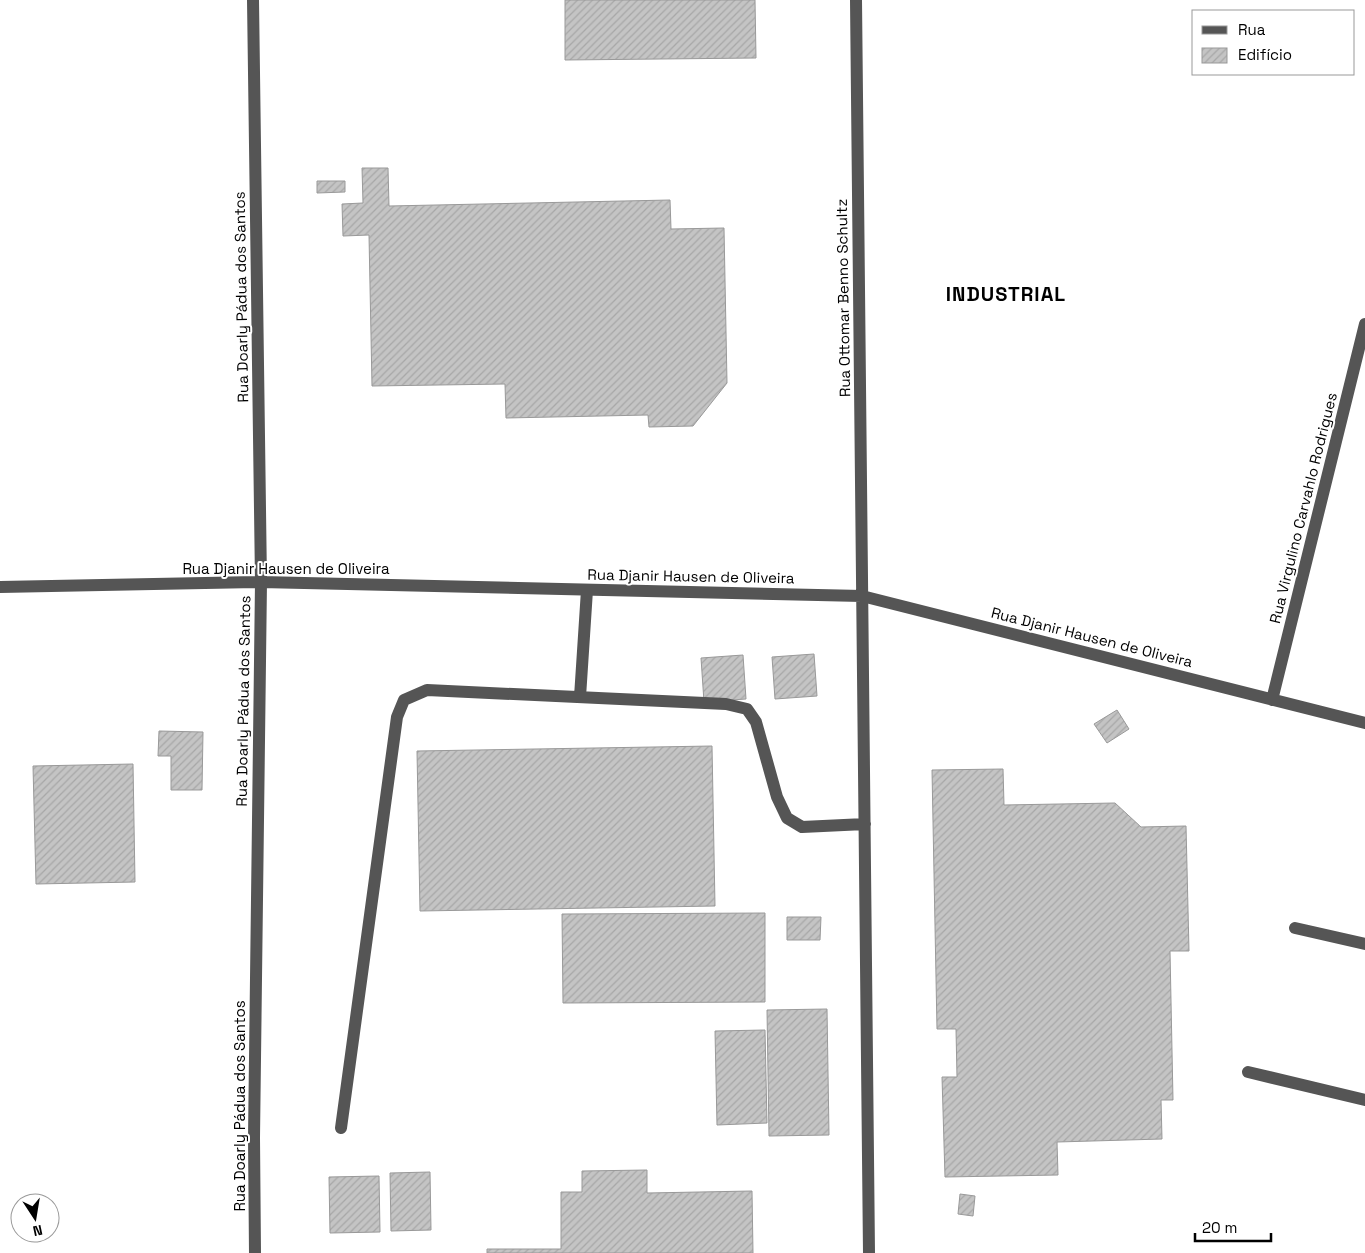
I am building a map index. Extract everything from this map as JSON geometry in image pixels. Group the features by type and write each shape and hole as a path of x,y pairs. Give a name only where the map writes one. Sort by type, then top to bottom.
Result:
{"street":[{"name":"Rua Doarly Pádua dos Santos","path":"253,0 260,582 254,1138 255,1253"},
{"name":"Rua Ottomar Benno Schultz","path":"856,0 869,1253"},
{"name":"Rua Virgulino Carvahlo Rodrigues","path":"1272,700 1362,351 1365,324"},
{"name":"Rua Djanir Hausen de Oliveira","path":"0,587 260,582 862,596 1365,722"},
{"path":"580,697 587,590"},
{"path":"341,1128 397,716 404,700 427,690 726,704 747,709 756,722 777,798 787,818 802,827 865,824"},
{"path":"1295,928 1365,944"},
{"path":"1248,1072 1365,1100"}],"building":[{"path":"565,0 755,0 756,58 565,60"},
{"path":"362,168 388,168 389,206 670,200 671,229 724,228 727,383 693,426 649,427 648,415 506,418 505,384 372,386 369,235 343,236 342,204 363,203"},
{"path":"317,181 345,181 345,192 317,193"},
{"path":"814,654 817,696 775,699 772,657"},
{"path":"743,655 746,699 704,702 701,658"},
{"path":"1117,710 1129,729 1107,743 1094,724"},
{"path":"159,731 203,732 202,790 171,790 171,756 158,756"},
{"path":"712,746 715,906 420,911 417,751"},
{"path":"133,764 135,882 36,884 33,766"},
{"path":"1003,769 1004,805 1115,803 1141,827 1186,826 1189,951 1170,951 1173,1100 1161,1100 1162,1139 1057,1142 1058,1175 945,1177 942,1077 957,1077 956,1029 937,1029 932,770"},
{"path":"765,913 765,1002 563,1003 562,914"},
{"path":"787,917 821,917 820,940 787,940"},
{"path":"827,1009 829,1135 769,1136 767,1010"},
{"path":"765,1030 767,1123 717,1125 715,1031"},
{"path":"647,1170 647,1193 752,1191 753,1253 487,1253 487,1249 561,1249 561,1192 582,1192 582,1171"},
{"path":"430,1172 431,1230 391,1231 390,1173"},
{"path":"379,1176 380,1232 330,1233 329,1177"},
{"path":"960,1194 975,1196 973,1216 958,1214"}],"district":[{"name":"INDUSTRIAL","path":"1006,294"}]}
